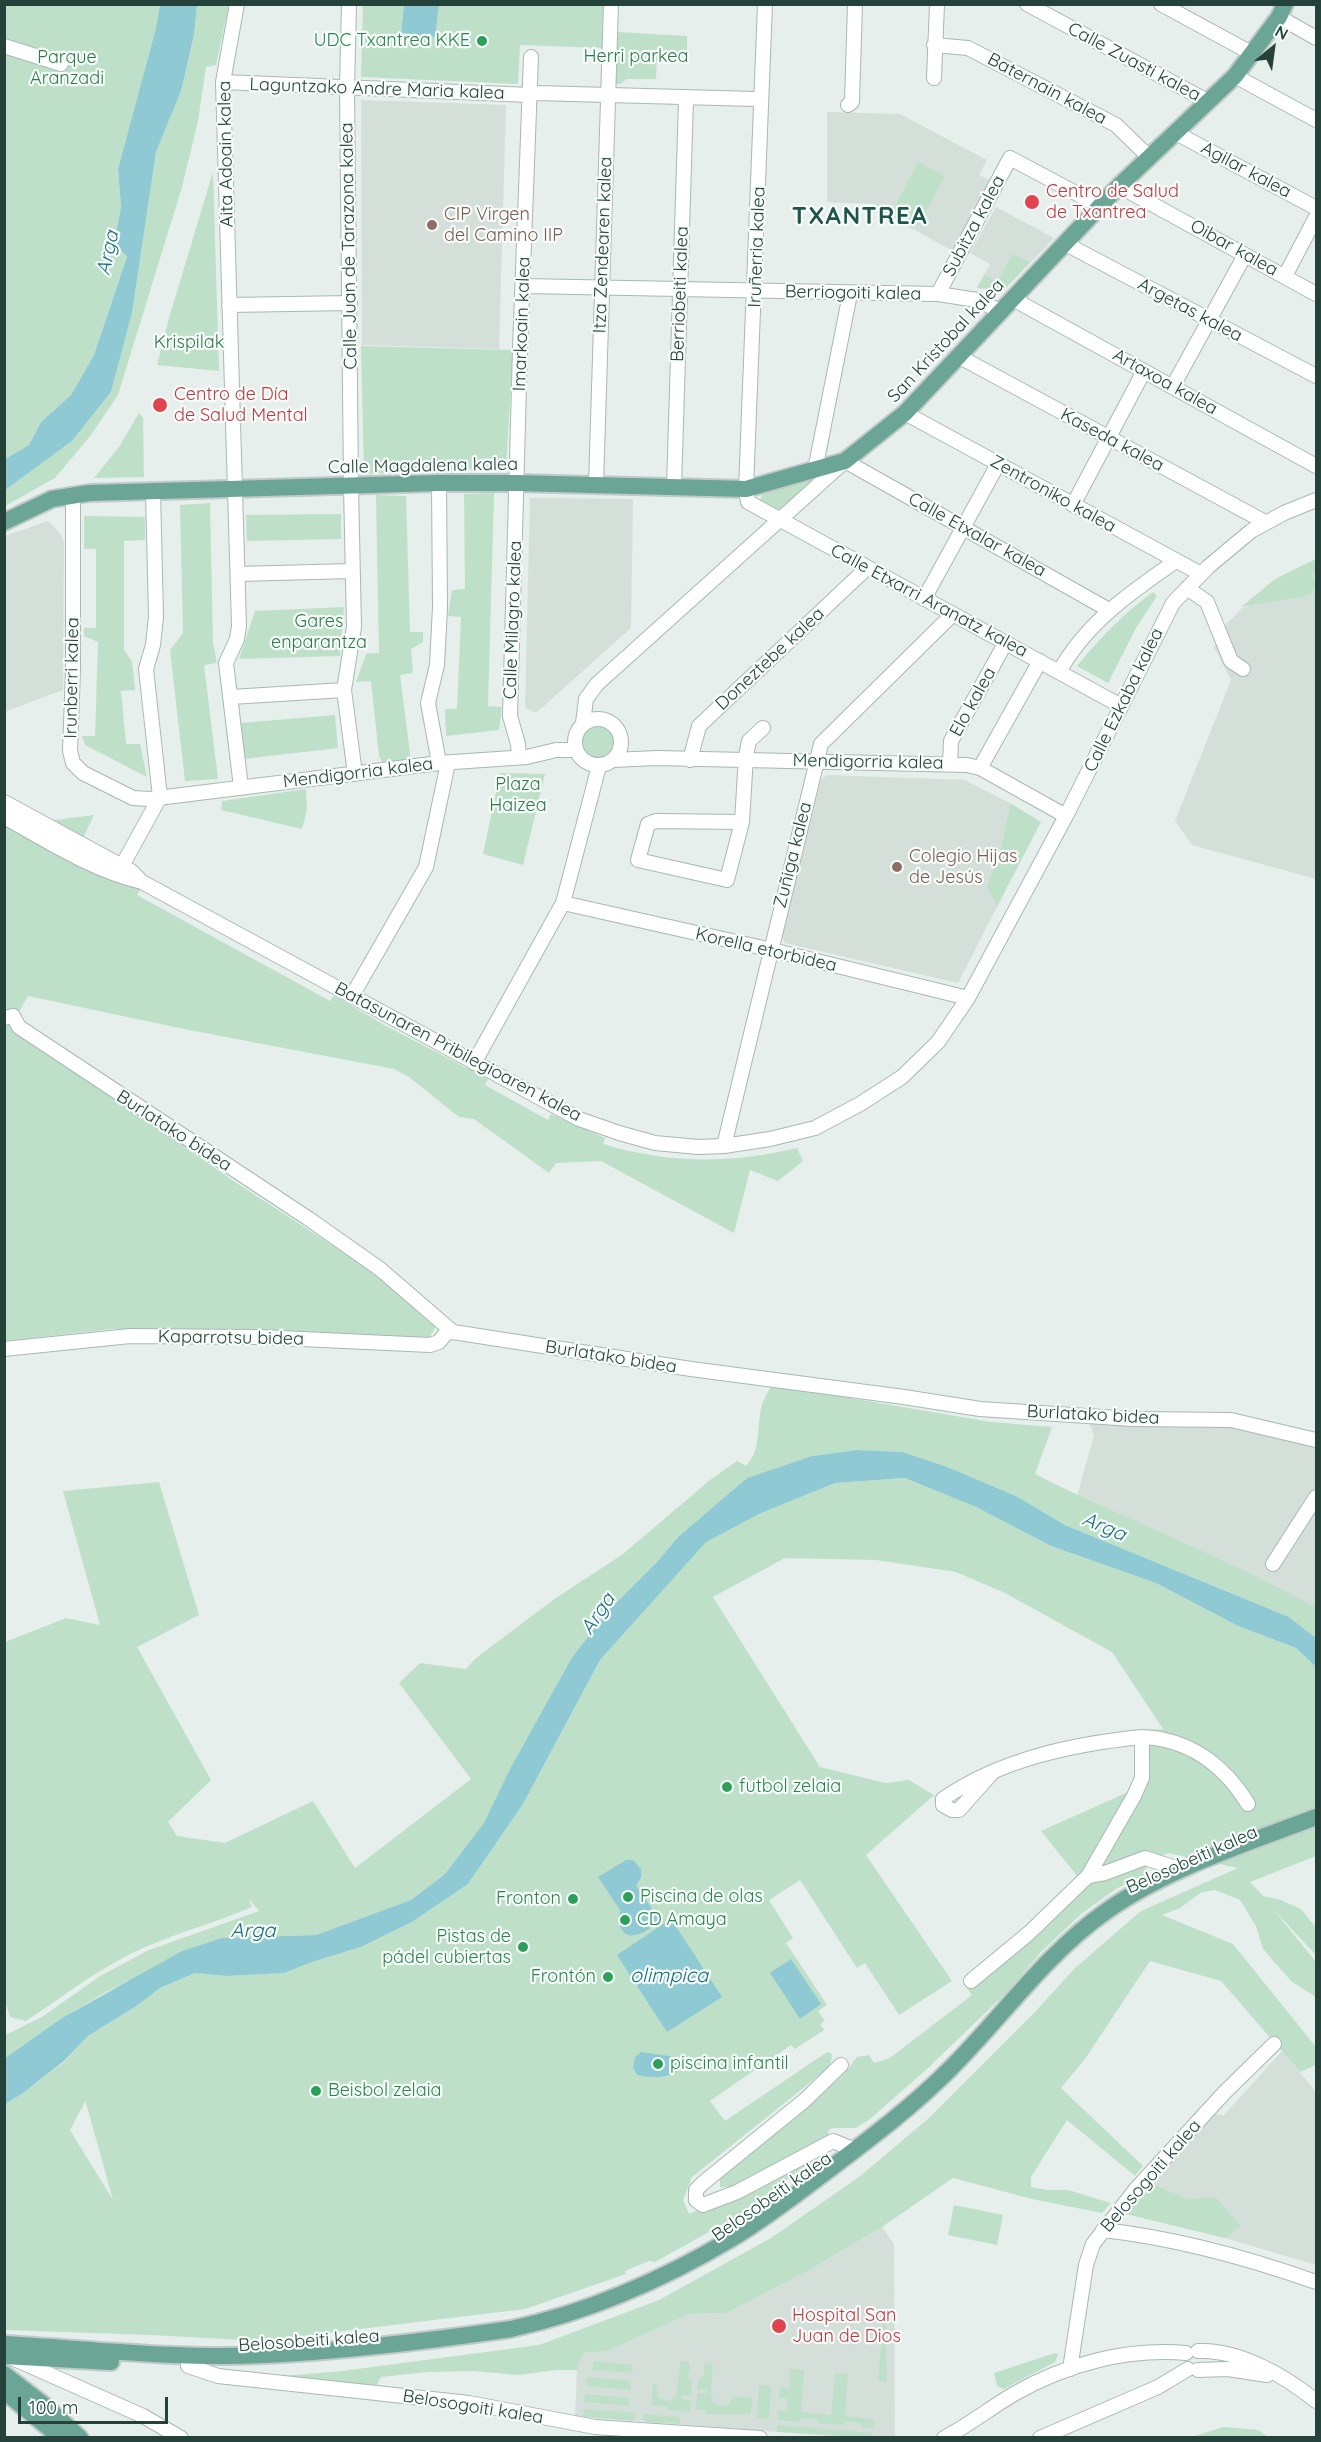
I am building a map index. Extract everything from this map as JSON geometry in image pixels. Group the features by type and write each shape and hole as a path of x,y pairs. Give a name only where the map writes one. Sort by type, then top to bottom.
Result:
{"main road":[{"name":"San Kristobal kalea","path":"845,461 905,413 1119,186 1235,76 1282,11"},
{"name":"Calle Magdalena kalea","path":"4,522 52,499 72,496 153,491 439,483 746,489 845,461"},
{"name":"Belosobeiti kalea","path":"5,2352 92,2355 111,2353 262,2355 475,2335 540,2323 651,2281 705,2254 757,2222 896,2119 935,2084 1076,1934 1107,1910 1182,1870 1317,1817"},
{"name":"Belosobeiti kalea","path":"5,2352 188,2366 250,2366 331,2361 514,2340 539,2335 659,2290 761,2233 910,2120 946,2088 1069,1956 1132,1906 1177,1884 1317,1829"},
{"path":"4,2374 44,2404 80,2438"},
{"path":"4,2391 60,2438"}],"street":[{"name":"Aita Adoain kalea","path":"237,4 223,82 239,626 237,639 226,663 241,787"},
{"name":"Calle Juan de Tarazona kalea","path":"349,4 347,88 354,627 344,690 355,774"},
{"name":"Itza Zendearen kalea","path":"596,485 611,4"},
{"name":"Iruñerria kalea","path":"746,489 765,4"},
{"path":"848,105 852,102 855,4"},
{"path":"934,78 937,4"},
{"name":"Calle Zuasti kalea","path":"1027,4 1209,102"},
{"path":"1161,4 1252,54"},
{"path":"1282,11 1317,38"},
{"name":"Baternain kalea","path":"934,45 968,48 1084,108 1116,125 1149,158"},
{"path":"4,46 61,64"},
{"name":"Imarkoain kalea","path":"517,483 533,94 531,57"},
{"path":"1235,76 1317,120"},
{"name":"Laguntzako Andre Maria kalea","path":"223,82 533,94 755,99"},
{"name":"Berriobeiti kalea","path":"674,487 686,100"},
{"name":"Agilar kalea","path":"1176,133 1317,208"},
{"name":"Subitza kalea","path":"938,294 1010,158 1100,206"},
{"name":"Oibar kalea","path":"1119,186 1317,294"},
{"path":"1285,276 1317,217"},
{"name":"Argetas kalea","path":"1064,243 1317,376"},
{"path":"1173,386 1245,255"},
{"name":"Berriogoiti kalea","path":"524,286 938,294 977,300 1000,312"},
{"path":"815,470 850,294"},
{"name":"Artaxoa kalea","path":"1013,298 1317,466"},
{"path":"229,305 350,303"},
{"name":"Kaseda kalea","path":"958,356 1265,522"},
{"path":"1073,505 1144,371"},
{"name":"Zentroniko kalea","path":"905,413 1201,574"},
{"name":"San Kristobal kalea","path":"580,729 586,699 597,684 845,461"},
{"name":"Calle Etxalar kalea","path":"845,461 1109,610"},
{"path":"924,599 998,464"},
{"path":"352,996 426,867 443,763 428,703 437,656 440,607 439,483"},
{"name":"Calle Milagro kalea","path":"517,483 510,716 518,744 519,757"},
{"name":"Calle Etxarri Aranatz kalea","path":"746,489 748,502 779,521 1121,706"},
{"path":"122,866 160,796 146,669 153,645 156,617 153,491"},
{"name":"Irunberri kalea","path":"72,496 73,670 70,751 73,763 83,773 133,798 160,796"},
{"name":"Calle Ezkaba kalea","path":"1066,816 1173,603 1227,550 1265,522 1317,500"},
{"path":"1059,672 1076,647 1109,610 1176,561"},
{"name":"Doneztebe kalea","path":"690,760 699,726 867,568"},
{"path":"238,574 352,571"},
{"path":"1187,588 1207,602 1231,661 1243,669"},
{"name":"Zuñiga kalea","path":"724,1146 820,744 953,614"},
{"name":"Elo kalea","path":"950,764 951,741 1006,642"},
{"path":"980,768 1040,661"},
{"name":"San Kristobal kalea","path":"598,718 595,704 597,691 606,677"},
{"path":"231,697 344,690"},
{"path":"474,1063 563,903 606,763 617,754 620,737 617,728 598,718 580,729 576,750 581,757 606,763"},
{"path":"742,822 656,821 648,824 638,860 727,880 742,822 749,741 763,728"},
{"name":"Mendigorria kalea","path":"556,750 580,729"},
{"name":"Mendigorria kalea","path":"620,737 638,752 657,758"},
{"name":"Mendigorria kalea","path":"160,796 443,763 519,757 556,750 576,750"},
{"name":"Mendigorria kalea","path":"606,763 657,758 950,764 980,768 1066,816"},
{"name":"Batasunaren Pribilegioaren kalea","path":"4,802 122,866 142,882 579,1119 656,1143 687,1146 724,1146 770,1139 814,1128 860,1104 902,1077 938,1042 968,998 1066,816"},
{"name":"Batasunaren Pribilegioaren kalea","path":"4,817 90,864 116,876 142,882"},
{"name":"Korella etorbidea","path":"563,903 772,950 968,998"},
{"name":"Burlatako bidea","path":"4,1018 13,1016 19,1027 309,1219 380,1269 453,1332 691,1369 980,1409 1132,1419 1231,1420 1317,1440"},
{"name":"Kaparrotsu bidea","path":"4,1349 71,1340 130,1336 260,1336 430,1345 439,1342 446,1333 453,1332"},
{"path":"1273,1564 1317,1497"},
{"name":"Belosobeiti kalea","path":"971,1981 1029,1933 1088,1876 1142,1778 1142,1737"},
{"name":"Belosobeiti kalea","path":"992,1773 1026,1759 1091,1743 1142,1737 1174,1741 1207,1758 1232,1779 1248,1803"},
{"name":"Belosobeiti kalea","path":"1088,1876 1105,1873 1145,1858 1182,1870"},
{"name":"Belosobeiti kalea","path":"1088,1876 1100,1878 1143,1863 1157,1869 1160,1880"},
{"name":"Belosogoiti kalea","path":"1070,2368 1086,2265 1093,2244 1136,2189 1224,2092 1274,2044"},
{"path":"841,2065 805,2100 696,2190 696,2200 703,2205 737,2192 833,2141 855,2150"},
{"path":"712,2177 712,2187 723,2196"},
{"path":"1103,2230 1199,2247 1273,2267 1317,2282"},
{"path":"944,2438 1014,2394 1070,2368 1138,2352 1208,2350 1246,2359 1263,2366 1317,2401"},
{"path":"5,2352 143,2416 181,2438"},
{"path":"1192,2352 1183,2362 1193,2370"},
{"name":"Belosogoiti kalea","path":"188,2366 218,2376 470,2403 599,2432 760,2438"},
{"path":"1040,2438 1193,2370 1250,2371 1281,2378"}],"shaded area":[{"name":"CIP Virgen del Camino IIP","path":"361,100 506,105 499,349 362,345"},
{"path":"827,112 900,114 987,160 979,175 990,180 953,251 882,212 873,211 874,204 827,202"},
{"path":"996,207 1054,238 1004,290 977,288 990,264 970,253"},
{"path":"530,498 633,499 631,628 536,713 525,708"},
{"path":"48,521 59,532 64,542 63,690 7,711 5,716 5,536"},
{"path":"1316,573 1316,879 1192,845 1175,821 1231,680 1214,647 1223,628 1242,608 1271,600 1311,595 1312,574"},
{"name":"Colegio Hijas de Jesús","path":"827,775 965,780 1010,803 1001,847 987,887 997,907 958,983 785,943 782,937 821,780"},
{"path":"1085,1412 1316,1434 1316,1611 1077,1496 1094,1435"},
{"path":"1282,2051 1316,2092 1316,2265 1225,2238 1126,2214 1211,2114 1224,2115"},
{"name":"Hospital San Juan de Dios","path":"882,2227 894,2244 895,2437 844,2437 575,2416 577,2370 582,2353 607,2351 690,2314 727,2313 806,2272"}],"green space":[{"name":"Parque Aranzadi","path":"4,5 160,5 156,28 118,169 121,207 114,244 127,255 94,355 71,395 41,422 29,445 5,459"},
{"path":"197,5 229,5 216,65 206,67 198,121 182,187 118,395 91,435 55,478 5,506 4,490 72,441 111,392 132,313 156,152 181,91 194,35"},
{"name":"UDC Txantrea KKE","path":"363,5 404,5 401,33 435,36 439,5 603,5 602,48 520,45 518,84 361,77"},
{"name":"Herri parkea","path":"617,32 687,36 687,55 657,56 656,79 626,79 621,84 615,84"},
{"path":"918,162 945,176 918,226 892,212"},
{"name":"Krispilak","path":"213,172 219,371 157,365 169,318"},
{"path":"1012,254 1030,262 1004,290 977,288 984,275 998,282"},
{"path":"361,346 513,350 506,468 364,474"},
{"path":"139,413 143,418 144,477 94,478 119,447"},
{"path":"820,476 779,512 760,501 762,494"},
{"path":"494,493 488,706 502,707 499,730 446,736 445,709 457,709 461,617 448,616 452,590 465,589 464,494"},
{"path":"376,495 406,496 410,632 423,632 423,642 411,649 413,673 400,675 411,761 382,762 379,756 371,681 356,682 366,654 379,653"},
{"path":"210,503 213,642 217,663 204,665 218,779 185,781 170,650 183,633 180,505"},
{"path":"341,514 341,539 247,541 246,515"},
{"path":"84,516 145,517 145,540 124,541 124,650 132,661 135,690 121,691 126,744 140,744 147,777 85,745 82,736 95,736 98,642 84,636 84,628 96,628 96,549 84,549"},
{"path":"1316,559 1316,573 1312,574 1315,583 1311,595 1241,607 1275,579"},
{"path":"1153,592 1157,596 1136,628 1108,683 1077,666 1112,627"},
{"name":"Gares enparantza","path":"344,607 340,656 239,659 255,611"},
{"path":"335,715 338,748 244,759 241,723"},
{"path":"598,725 609,730 614,741 609,752 598,757 587,752 582,741 587,730"},
{"name":"Plaza Haizea","path":"500,773 545,774 523,865 483,854"},
{"path":"306,789 307,810 302,829 221,810 222,801"},
{"path":"1010,803 1041,822 997,907 987,887 1001,847"},
{"path":"94,815 82,840 47,821"},
{"path":"4,822 141,888 137,895 330,1001 334,995 384,1025 488,1079 485,1085 548,1120 551,1114 605,1138 603,1144 652,1155 700,1159 747,1157 797,1148 803,1161 778,1181 750,1170 734,1233 601,1161 556,1163 549,1173 474,1119 459,1117 409,1077 394,1069 184,1029 28,996 18,1014 19,1028 26,1041 372,1271 435,1327 429,1339 112,1329 5,1341"},
{"path":"773,1385 991,1422 1052,1427 1035,1474 1247,1572 1316,1608 1316,1638 1289,1617 1065,1525 1016,1496 945,1466 902,1452 857,1450 812,1456 747,1478 678,1537 657,1562 606,1613 571,1659 511,1767 485,1823 445,1874 411,1900 316,1935 222,1938 108,1991 62,2018 5,2058 5,2035 42,2017 100,1976 149,1950 259,1911 249,1899 252,1907 132,1953 86,1980 26,2021 10,2017 5,2001 5,1642 66,1618 100,1625 63,1491 159,1482 199,1615 137,1647 211,1780 168,1822 177,1836 225,1843 313,1801 355,1868 471,1779 399,1683 420,1663 466,1669 476,1658 553,1600 623,1554 710,1480 737,1461 746,1466 757,1445 763,1403"},
{"path":"905,1478 976,1507 1051,1546 1156,1583 1238,1626 1296,1648 1316,1667 1316,1856 1250,1882 1263,1896 1281,1900 1301,1909 1316,1928 1316,1955 1273,1909 1316,1962 1316,1997 1292,1982 1263,1949 1256,1926 1240,1900 1215,1890 1202,1892 1180,1908 1162,1915 1233,1944 1316,2047 1316,2065 1300,2072 1221,1981 1150,1961 1085,2059 1061,2088 1143,2166 1135,2176 1067,2120 1031,2177 1031,2187 1068,2190 1111,2203 1102,2213 1032,2199 953,2178 882,2227 806,2272 727,2313 690,2314 607,2351 583,2353 577,2370 518,2375 474,2371 427,2372 381,2377 373,2392 247,2379 342,2371 539,2345 659,2300 771,2238 859,2177 929,2118 1035,2012 1075,1968 1141,1911 1238,1868 1168,1853 1147,1863 1146,1874 1116,1889 1081,1914 1041,1952 1008,1991 927,2069 870,2119 856,2128 832,2128 828,2131 829,2135 757,2175 729,2187 720,2187 720,2178 820,2096 844,2074 857,2057 869,2055 874,2063 890,2058 972,1995 966,1987 971,1981 1082,1882 1041,1831 1128,1792 1137,1769 1137,1730 1163,1729 1112,1652 1005,1593 956,1572 876,1560 785,1558 713,1597 820,1767 885,1783 909,1780 934,1795 866,1855 952,1981 899,2015 865,1963 857,1968 800,1880 769,1900 793,1938 786,1943 827,2005 818,2011 825,2021 820,2024 824,2030 795,2049 791,2045 710,2101 725,2121 827,2052 832,2054 831,2062 827,2069 692,2177 683,2200 689,2214 825,2152 736,2217 655,2262 649,2261 625,2271 626,2274 525,2309 261,2341 5,2330 4,2104 23,2093 64,2062 88,2036 138,2005 160,1988 195,1973 227,1976 284,1973 361,1947 412,1922 468,1884 523,1804 600,1660 706,1541 759,1514 835,1483","holes":["86,2103 113,2200 70,2130"]},
{"path":"1152,2184 1189,2199 1215,2197 1241,2226 1225,2238 1126,2214"},
{"path":"954,2205 1003,2215 997,2245 948,2235"},
{"path":"885,2310 887,2382 878,2381"},
{"path":"1055,2353 1058,2354 1055,2362 1004,2389 997,2386 994,2373"},
{"path":"593,2361 633,2365 632,2373 593,2370"},
{"path":"681,2361 688,2362 690,2367 688,2376 692,2380 691,2396 682,2395 681,2399 691,2401 690,2412 668,2410 668,2407 651,2405 653,2383 656,2384 658,2397 663,2400 670,2401 676,2395"},
{"path":"706,2363 713,2364 711,2393 713,2401 720,2406 729,2404 734,2396 752,2398 751,2414 706,2414 706,2410 696,2410 697,2393 707,2394 707,2390 697,2389 698,2381 705,2374 703,2368"},
{"path":"790,2369 804,2370 801,2412 831,2415 835,2373 848,2374 845,2416 874,2419 873,2428 861,2427 861,2423 845,2422 844,2425 818,2423 817,2419 801,2418 800,2422 777,2420 778,2411 787,2411 787,2399 779,2398 780,2387 789,2388"},
{"path":"587,2377 631,2381 630,2390 586,2386"},
{"path":"759,2385 771,2386 769,2419 757,2418"},
{"path":"585,2394 630,2398 629,2406 584,2402"},
{"path":"584,2409 636,2413 633,2421 583,2417"},
{"path":"643,2414 680,2417 680,2424 646,2422"},
{"path":"777,2425 873,2433 872,2437 777,2432"},
{"path":"1224,2427 1258,2430 1268,2437 1191,2437"}],"water":[{"path":"160,5 197,5 194,35 181,91 156,152 132,313 111,392 72,441 5,490 5,459 29,445 41,422 71,395 94,355 127,256 114,244 121,207 118,169 156,28"},
{"path":"404,5 439,5 435,37 401,33"},
{"name":"Arga","path":"857,1450 902,1452 945,1466 1016,1496 1065,1525 1289,1617 1316,1638 1316,1667 1296,1648 1238,1626 1156,1583 1051,1546 976,1507 905,1478 835,1483 759,1514 706,1542 600,1660 523,1804 468,1884 412,1922 361,1947 284,1973 227,1976 195,1973 160,1988 138,2005 88,2036 64,2061 5,2104 5,2058 62,2018 182,1951 222,1938 316,1935 411,1900 445,1874 484,1823 511,1767 571,1659 606,1613 657,1562 678,1537 747,1478 812,1456"},
{"name":"Piscina de olas","path":"626,1860 633,1860 641,1869 641,1878 636,1885 660,1921 644,1932 633,1935 628,1935 622,1930 619,1921 620,1910 598,1877"},
{"name":"olimpica","path":"671,1919 722,1997 667,2032 617,1955"},
{"path":"791,1959 821,2004 800,2019 770,1973"},
{"name":"piscina infantil","path":"641,2052 676,2057 682,2061 682,2068 666,2076 637,2075 633,2067 635,2057"}],"place":[{"name":"UDC Txantrea KKE","path":"482,41"},
{"name":"Centro de Salud de Txantrea","path":"1032,202"},
{"name":"CIP Virgen del Camino IIP","path":"432,225"},
{"name":"Centro de Día de Salud Mental","path":"160,405"},
{"name":"Colegio Hijas de Jesús","path":"897,867"},
{"name":"futbol zelaia","path":"727,1787"},
{"name":"Piscina de olas","path":"628,1897"},
{"name":"Fronton","path":"573,1899"},
{"name":"CD Amaya","path":"625,1920"},
{"name":"Pistas de pádel cubiertas","path":"523,1947"},
{"name":"Frontón","path":"608,1977"},
{"name":"piscina infantil","path":"658,2064"},
{"name":"Beisbol zelaia","path":"316,2091"},
{"name":"Hospital San Juan de Dios","path":"779,2326"}],"district":[{"name":"TXANTREA","path":"860,217"}]}
